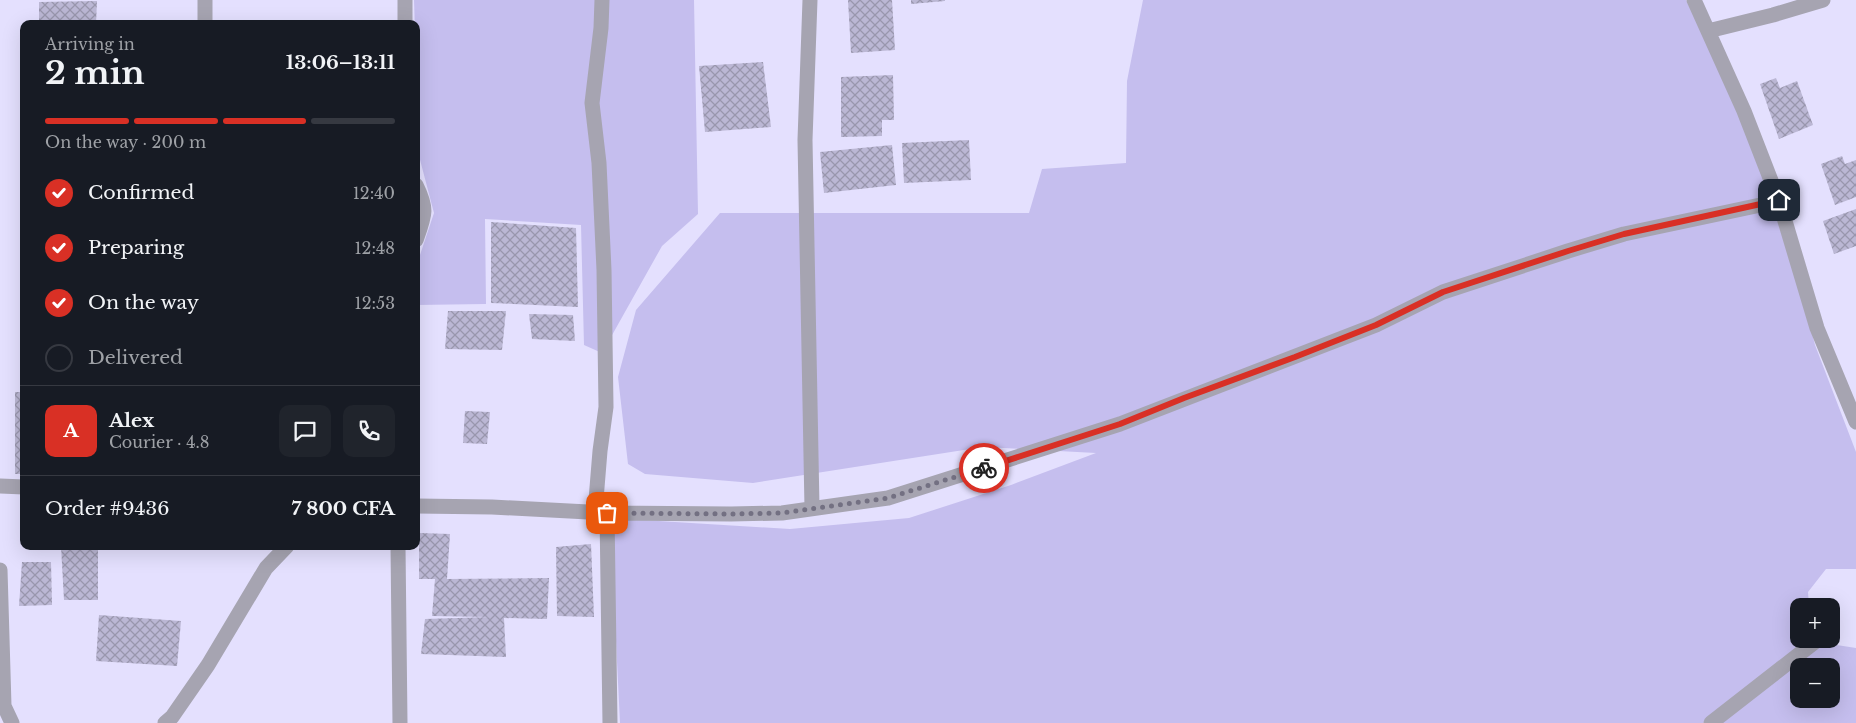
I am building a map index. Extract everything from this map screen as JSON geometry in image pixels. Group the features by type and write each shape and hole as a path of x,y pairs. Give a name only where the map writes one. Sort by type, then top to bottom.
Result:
{"street":[{"path":"205,0 205,20"},
{"path":"405,0 406,20"},
{"path":"602,0 601,28 592,103 600,182 604,270 606,399 601,513 610,723"},
{"path":"810,0 805,140 812,508"},
{"path":"1694,0 1744,111 1779,200 1817,328 1856,422"},
{"path":"1708,30 1773,15 1823,0"},
{"path":"420,194 424,202 424,219 420,230"},
{"path":"420,506 492,507 601,513 731,514 782,513 888,498 1120,424 1376,325 1443,292 1624,234 1779,200"},
{"path":"0,486 20,487"},
{"path":"165,723 172,717 208,665 266,568 283,550"},
{"path":"398,550 400,723"},
{"path":"0,570 4,706 12,723"},
{"path":"1711,723 1807,648"}],"shaded area":[{"path":"414,0 694,0 698,214 662,246 602,353 584,345 581,225 485,219 486,304 420,305 420,255 434,213 420,160 420,20 415,20"},
{"path":"1143,0 1686,0 1744,111 1779,202 1815,345 1856,452 1856,569 1826,569 1808,592 1808,598 1790,598 1790,648 1802,648 1703,723 620,723 610,518 790,529 909,518 1011,485 1096,453 983,447 753,483 645,474 628,464 618,377 636,310 720,213 1029,213 1042,169 1126,163 1127,81"},
{"path":"1840,646 1856,648 1856,723 1720,723 1790,669 1790,708 1840,708 1840,658 1804,658 1818,648 1840,648"}],"building":[{"path":"848,0 892,0 895,50 851,53"},
{"path":"911,0 945,0 945,1 911,4"},
{"path":"97,1 96,20 39,20 39,2"},
{"path":"763,62 771,127 705,132 699,66"},
{"path":"893,75 894,120 882,120 882,136 841,137 841,77"},
{"path":"1776,78 1780,88 1797,81 1813,125 1779,139 1760,84"},
{"path":"969,140 971,180 904,183 902,143"},
{"path":"892,145 896,185 824,193 820,152"},
{"path":"1842,156 1845,164 1856,160 1856,197 1835,205 1821,164"},
{"path":"1856,209 1856,246 1834,254 1823,221"},
{"path":"491,222 576,228 578,307 491,303"},
{"path":"448,311 506,311 502,350 445,349"},
{"path":"529,314 573,315 575,341 532,339"},
{"path":"15,392 20,392 20,474 15,474"},
{"path":"465,411 490,412 487,444 463,443"},
{"path":"420,533 450,534 447,579 549,578 547,619 504,618 506,657 421,654 425,619 490,617 432,616 435,579 419,579"},
{"path":"591,544 594,617 557,616 556,547"},
{"path":"61,550 98,550 98,600 64,600"},
{"path":"22,562 51,562 52,605 19,606"},
{"path":"99,615 181,621 177,666 96,661"}],"way so far":[{"path":"607,513 782,513 888,498 984,468"}],"route":[{"path":"984,468 1120,424 1295,357 1376,325 1443,292 1624,234 1779,200"}]}
